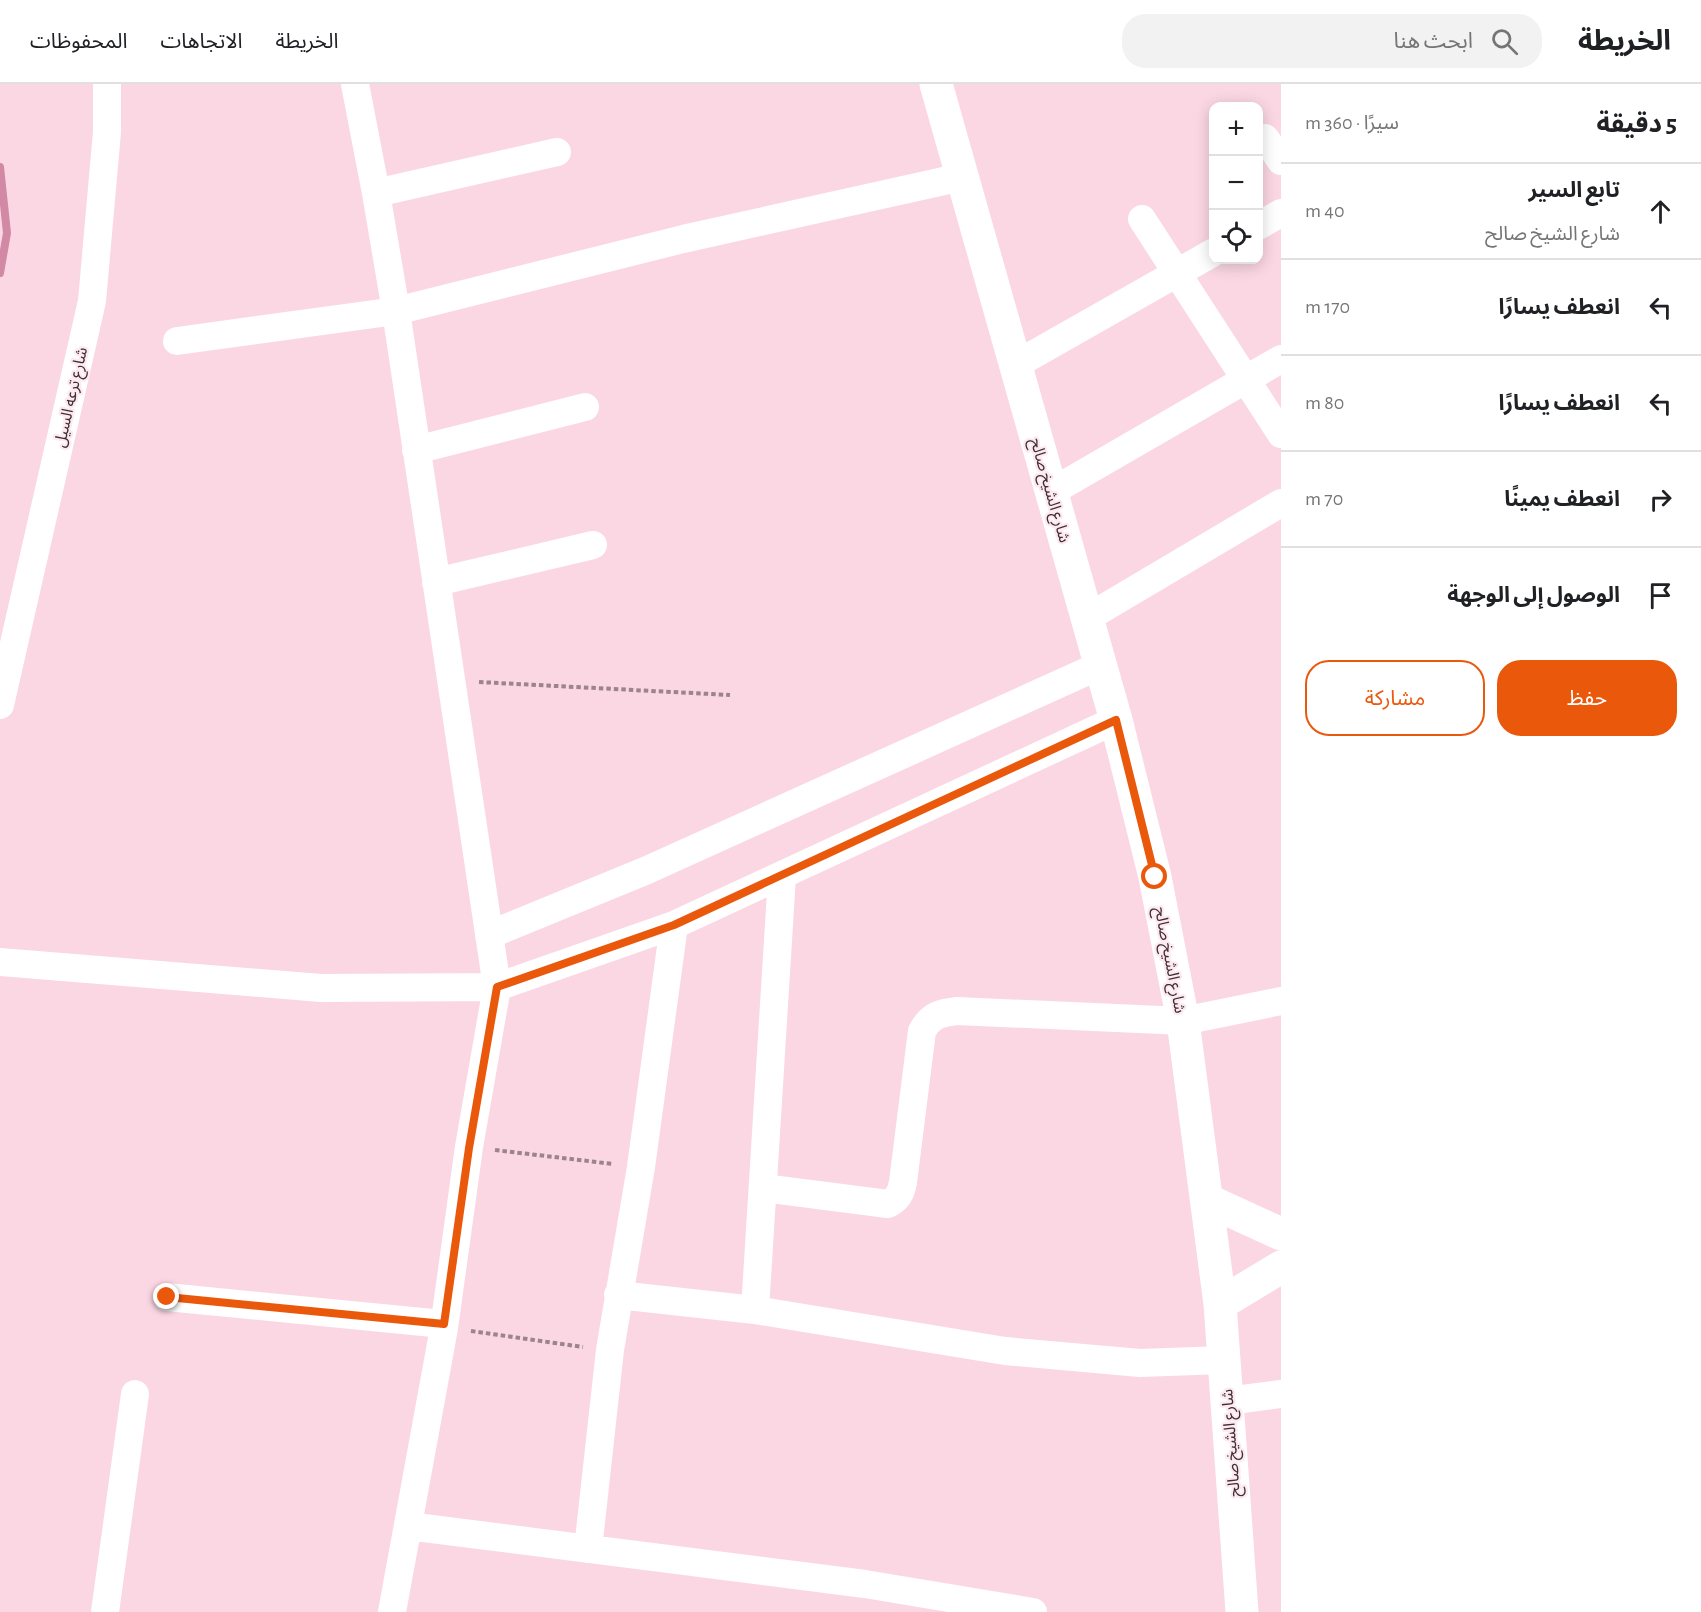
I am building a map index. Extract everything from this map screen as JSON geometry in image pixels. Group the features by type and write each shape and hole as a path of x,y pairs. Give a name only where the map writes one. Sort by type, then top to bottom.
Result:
{"street":[{"name":"شارع ترعه السيل","path":"0,705 92,301 107,132 106,84"},
{"path":"355,84 396,311 497,987 469,1148 444,1326 392,1612"},
{"name":"شارع الشيخ صالح","path":"936,84 1101,665 1155,877 1183,1021 1220,1304 1242,1612"},
{"path":"1265,138 1281,162"},
{"path":"376,193 557,152"},
{"path":"177,341 396,311 683,239 962,177"},
{"path":"1263,223 1281,213"},
{"path":"1142,219 1281,434"},
{"path":"1015,365 1209,255"},
{"path":"1051,492 1281,359"},
{"path":"417,450 585,407"},
{"path":"1087,618 1281,503"},
{"path":"436,582 593,545"},
{"path":"489,935 645,871 1101,665"},
{"path":"0,962 321,988 497,987 674,925 1116,720"},
{"path":"755,1310 782,876"},
{"path":"588,1549 610,1350 641,1167 674,925"},
{"path":"762,1188 888,1204 895,1201 903,1182 922,1031 928,1019 940,1013 957,1011 1183,1021 1281,1000"},
{"path":"1207,1200 1281,1234"},
{"path":"1220,1304 1281,1267"},
{"path":"618,1295 755,1310 1005,1351 1140,1363 1224,1360"},
{"path":"167,1297 444,1326"},
{"path":"105,1612 135,1394"},
{"path":"1227,1401 1281,1394"},
{"path":"408,1526 865,1584 1033,1612"}],"path":[{"path":"452,681 730,695"},
{"path":"469,1148 641,1167"},
{"path":"444,1326 610,1350"}],"waterway":[{"path":"0,167 7,233 0,273"}],"route":[{"path":"167,1297 444,1324 469,1148 497,987 674,925 1116,720 1155,877"}]}
